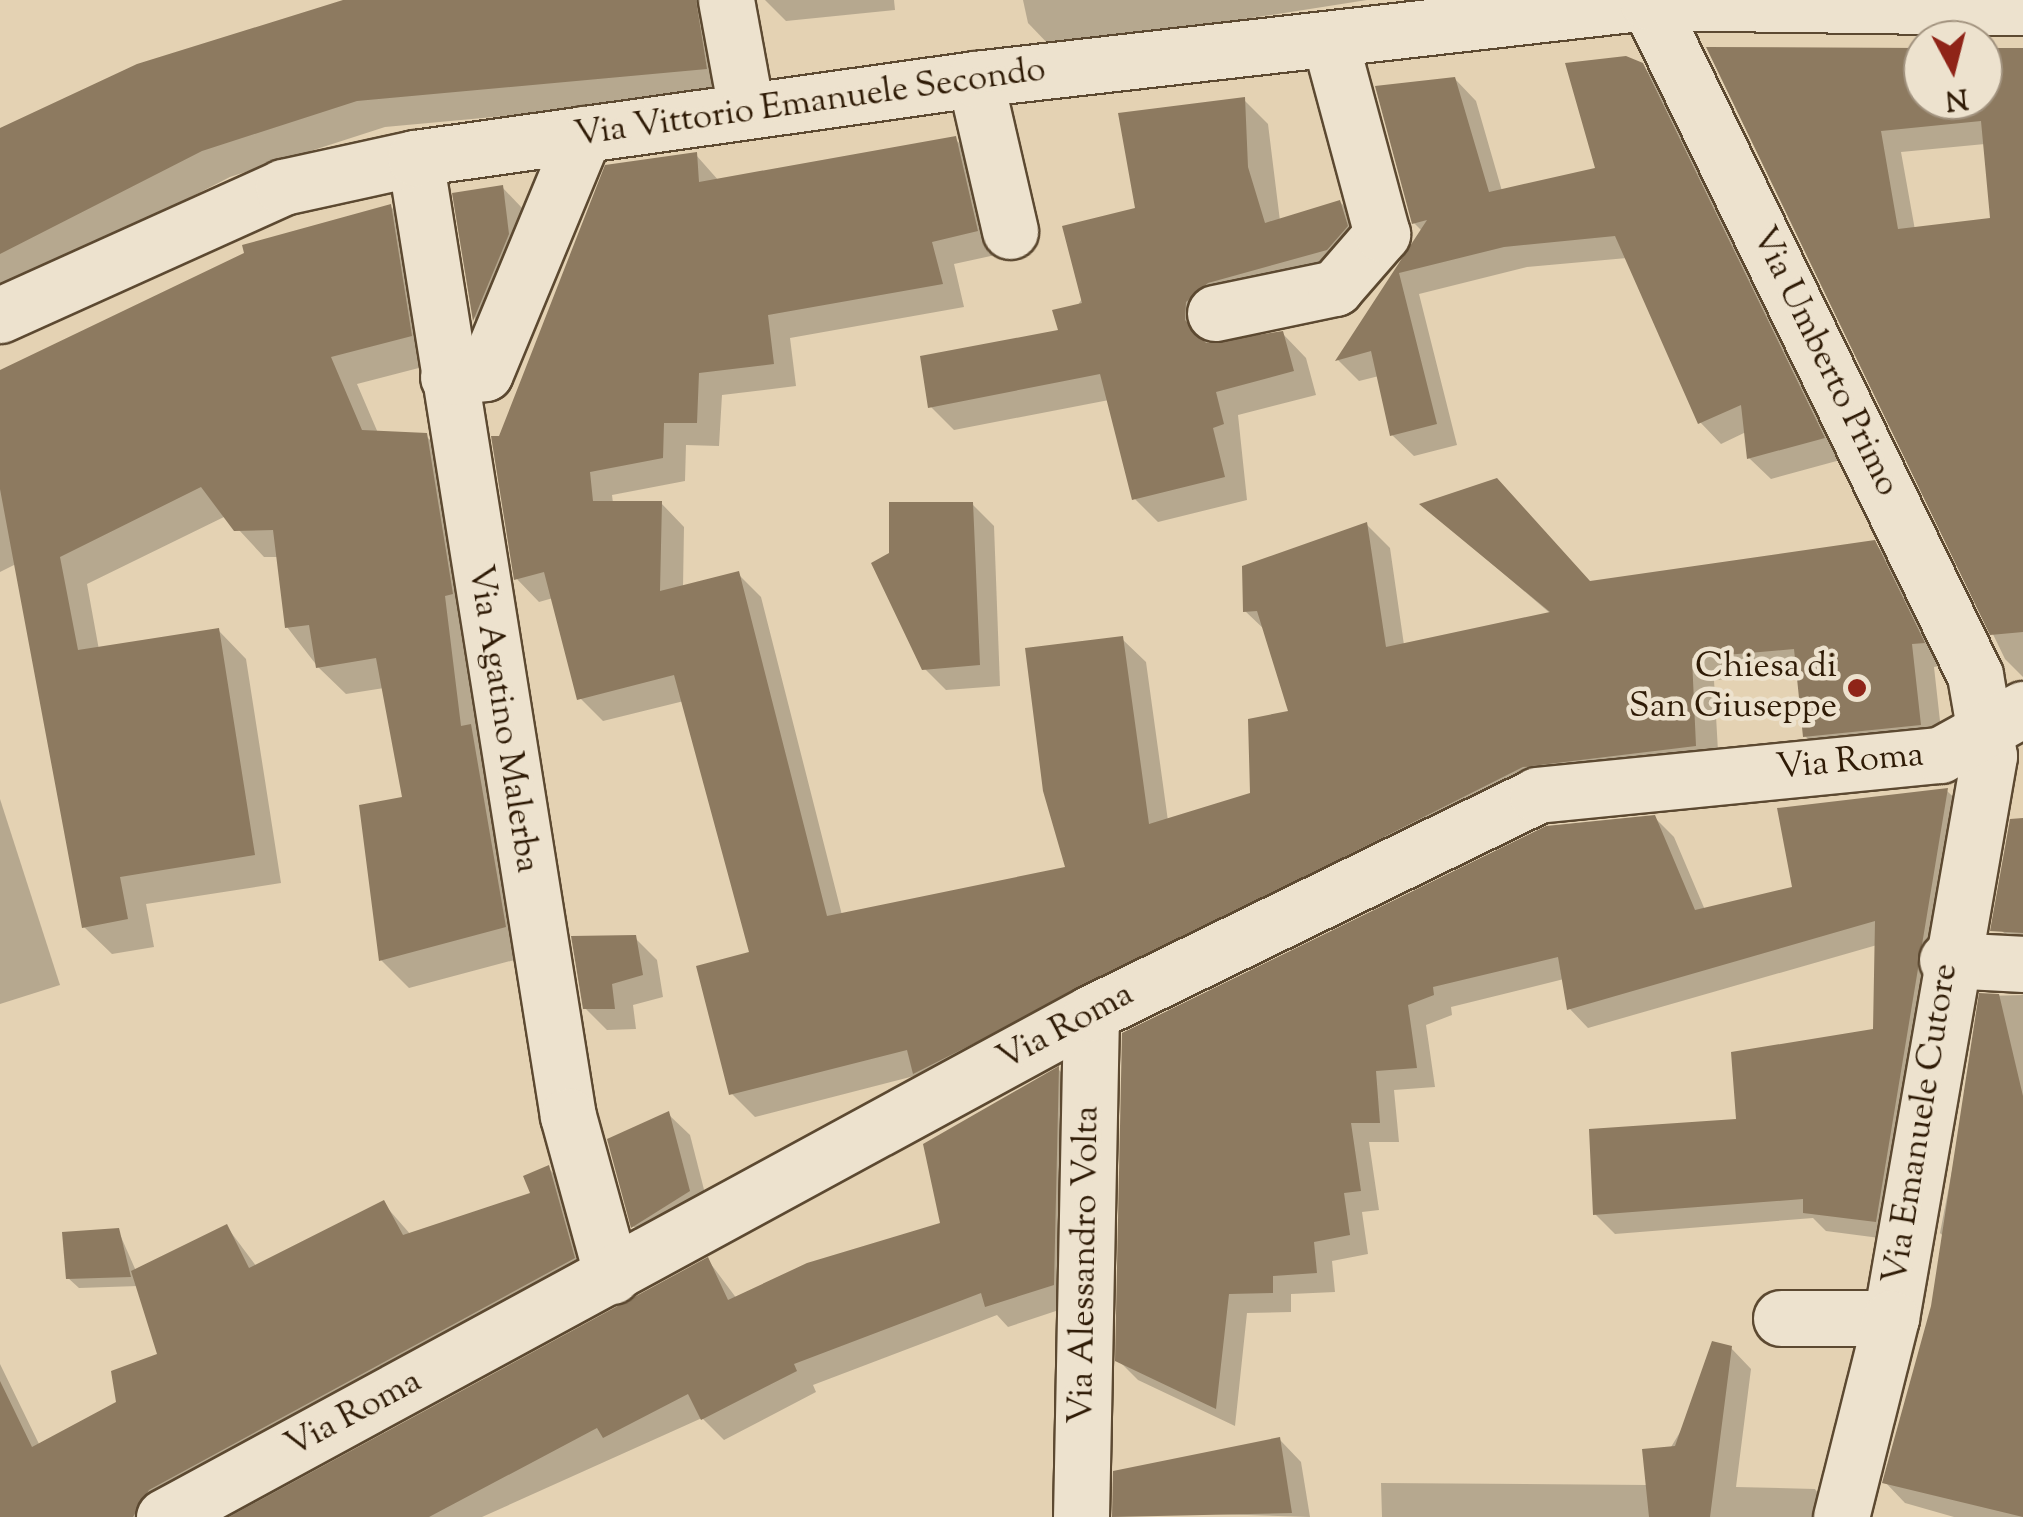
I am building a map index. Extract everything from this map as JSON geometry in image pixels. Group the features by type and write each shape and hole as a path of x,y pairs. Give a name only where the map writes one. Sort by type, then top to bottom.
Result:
{"street":[{"path":"726,0 746,109"},
{"name":"Via Vittorio Emanuele Secondo","path":"0,315 283,186 414,158 976,79 1648,1 2023,7"},
{"name":"Via Umberto Primo","path":"1648,1 1976,675 2004,719"},
{"path":"1215,313 1335,288 1382,234 1330,40"},
{"path":"976,79 1010,231"},
{"path":"448,378 485,373 584,134"},
{"name":"Via Agatino Malerba","path":"414,158 568,1116 612,1276"},
{"name":"Via Emanuele Cutore","path":"1841,1517 1891,1318 1947,960 1989,756 2004,719"},
{"name":"Via Roma","path":"164,1517 1091,1013 1537,795 1940,755 2004,719"},
{"path":"1947,960 2023,964"},
{"name":"Via Alessandro Volta","path":"1082,1517 1091,1013"},
{"path":"1780,1318 1891,1318"}],"building":[{"path":"343,0 696,0 707,69 357,101 202,151 0,254 0,128 137,64"},
{"path":"1706,47 1903,48 1903,120 2003,120 2003,48 2023,48 2023,632 1990,635","holes":["1981,121 1990,218 1898,229 1881,131"]},
{"path":"1626,56 1643,63 1825,438 1747,459 1741,405 1698,424 1615,236 1504,247 1399,273 1437,424 1390,436 1371,351 1335,361 1427,220 1412,224 1375,86 1455,77 1489,192 1595,168 1565,63"},
{"path":"1245,97 1248,167 1265,223 1340,200 1348,226 1327,250 1208,283 1186,302 1185,320 1206,343 1283,331 1294,371 1216,392 1224,424 1213,428 1225,477 1132,500 1100,374 928,408 920,356 1058,330 1052,310 1082,303 1062,226 1135,208 1118,113"},
{"path":"956,136 978,231 932,242 943,284 768,315 774,364 699,373 697,423 664,423 663,458 590,472 593,501 662,501 660,591 739,571 827,916 1065,867 1043,791 1025,648 1123,636 1149,824 1250,793 1248,719 1288,711 1257,611 1243,612 1242,566 1367,522 1386,647 1550,612 1419,504 1497,478 1590,581 1875,540 1925,643 1912,644 1921,725 1803,737 1794,649 1692,658 1696,746 1523,767 913,1074 907,1050 729,1095 696,966 749,952 674,675 577,700 544,572 514,580 491,436 499,436 605,165 697,152 699,182"},
{"path":"503,185 509,234 473,321 452,193"},
{"path":"391,204 412,336 331,357 362,430 427,433 453,594 445,596 461,726 471,724 506,927 379,961 359,805 402,797 376,658 316,668 309,625 285,628 273,530 234,531 201,487 60,557 78,650 219,628 255,855 120,877 128,919 82,928 0,489 0,370 244,253 242,245"},
{"path":"889,502 973,502 980,665 922,670 871,563 889,553"},
{"path":"1948,788 1876,1222 1803,1213 1803,1199 1593,1215 1589,1129 1736,1119 1731,1052 1873,1029 1875,921 1567,1010 1558,957 1433,987 1434,995 1408,1005 1417,1068 1376,1071 1380,1123 1351,1123 1361,1191 1344,1193 1350,1235 1314,1242 1317,1273 1273,1276 1273,1293 1229,1294 1216,1409 1115,1361 1122,1033 1546,826 1655,815 1695,910 1792,887 1777,808"},
{"path":"2023,818 2023,933 1990,931 2010,819"},
{"path":"636,935 643,975 612,984 615,1009 583,1009 571,936"},
{"path":"1979,993 1999,994 2023,1096 2023,1517 1882,1483 1931,1306"},
{"path":"1059,1066 1054,1285 985,1307 981,1293 794,1364 797,1371 701,1420 688,1394 603,1438 597,1428 429,1517 229,1517 708,1257 728,1300 807,1263 940,1223 923,1144"},
{"path":"669,1111 690,1191 631,1228 607,1139"},
{"path":"549,1165 575,1258 149,1490 133,1517 0,1517 0,1381 32,1447 116,1402 111,1371 157,1354 131,1271 227,1224 249,1268 384,1200 403,1235 530,1193 523,1176"},
{"path":"119,1228 131,1277 66,1279 62,1232"},
{"path":"1712,1341 1732,1346 1710,1517 1649,1517 1642,1449 1675,1446"},
{"path":"1280,1437 1292,1513 1112,1517 1113,1471"}],"place":[{"name":"Chiesa di San Giuseppe","path":"1857,688"}]}
